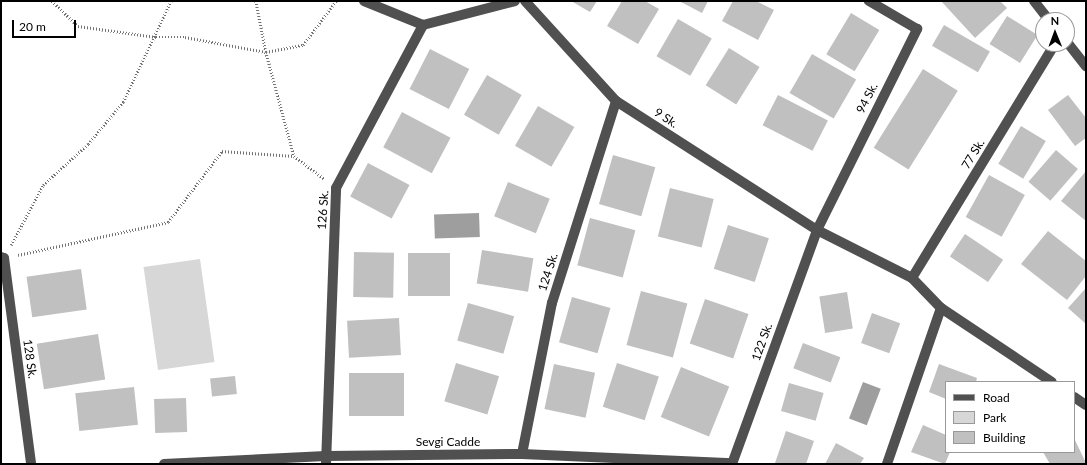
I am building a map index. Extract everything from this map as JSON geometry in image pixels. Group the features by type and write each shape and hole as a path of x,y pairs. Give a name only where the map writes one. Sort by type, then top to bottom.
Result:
{"street":[{"path":"364,1 423,25 515,1"},
{"name":"9 Sk.","path":"525,1 616,101 817,230 912,278 941,308 1050,381"},
{"name":"94 Sk.","path":"817,230 917,29 869,1"},
{"path":"1034,1 1043,12"},
{"name":"126 Sk.","path":"326,460 336,188 423,25"},
{"name":"77 Sk.","path":"912,278 1050,52"},
{"path":"1075,52 1086,66"},
{"name":"124 Sk.","path":"522,454 552,303 616,101"},
{"name":"122 Sk.","path":"732,464 817,230"},
{"name":"128 Sk.","path":"2,258 31,464"},
{"path":"887,464 941,308"},
{"path":"1075,398 1086,405"},
{"name":"Sevgi Cadde","path":"164,464 522,454 732,464"}],"path":[{"path":"52,1 78,26 156,37 185,37 266,52 303,45 336,1"},
{"path":"2,258 43,185 88,144 123,102 156,37 171,1"},
{"path":"256,1 266,52 294,156"},
{"path":"2,258 168,222 222,151 294,156 336,188"}],"green space":[{"path":"200,259 214,362 158,370 144,267"}],"shaded area":[{"path":"479,213 480,237 435,239 434,215"},
{"path":"863,382 881,389 867,425 849,418"}],"building":[{"path":"571,1 597,1 590,12"},
{"path":"622,1 645,1 659,9 638,44 607,26"},
{"path":"679,1 708,1 702,13"},
{"path":"733,1 756,1 774,10 758,40 722,21"},
{"path":"941,1 1000,1 1007,8 975,38"},
{"path":"851,13 879,30 855,71 826,54"},
{"path":"1007,16 1035,33 1035,39 1020,63 990,44"},
{"path":"678,19 712,38 690,76 656,56"},
{"path":"944,25 990,52 978,72 932,46"},
{"path":"729,48 760,67 736,104 706,85"},
{"path":"430,49 469,69 449,109 410,89"},
{"path":"812,54 856,80 834,118 790,93"},
{"path":"923,69 958,91 908,170 874,148"},
{"path":"487,75 522,95 499,135 464,115"},
{"path":"778,95 828,120 812,151 763,125"},
{"path":"1068,95 1086,118 1086,138 1075,146 1048,110"},
{"path":"538,106 574,127 551,167 515,146"},
{"path":"402,112 451,138 432,173 383,147"},
{"path":"1021,126 1046,141 1023,179 998,164"},
{"path":"1056,150 1078,169 1050,201 1028,182"},
{"path":"613,155 655,167 641,216 599,204"},
{"path":"368,163 409,185 392,219 350,197"},
{"path":"1086,171 1086,221 1061,201"},
{"path":"989,175 1025,195 1002,237 966,217"},
{"path":"508,182 550,199 536,233 494,216"},
{"path":"670,188 714,199 702,247 658,237"},
{"path":"590,218 635,230 623,277 577,265"},
{"path":"728,225 769,238 755,282 714,269"},
{"path":"1048,231 1086,261 1086,276 1067,300 1021,264"},
{"path":"965,234 1003,260 988,282 950,256"},
{"path":"482,250 533,258 528,292 477,284"},
{"path":"354,252 394,253 393,298 353,297"},
{"path":"408,253 450,253 450,296 408,296"},
{"path":"81,269 87,310 32,317 27,277"},
{"path":"1086,288 1086,324 1068,308"},
{"path":"641,291 687,303 673,358 627,345"},
{"path":"847,292 853,329 825,333 819,296"},
{"path":"572,297 610,308 597,353 559,342"},
{"path":"705,299 748,314 733,358 690,343"},
{"path":"468,303 514,316 503,354 457,340"},
{"path":"872,313 900,323 889,353 861,343"},
{"path":"399,318 401,355 349,358 347,321"},
{"path":"98,334 105,379 44,389 37,344"},
{"path":"803,343 840,357 831,383 793,368"},
{"path":"456,363 499,376 487,414 444,401"},
{"path":"617,363 659,377 645,420 603,407"},
{"path":"554,364 595,373 586,418 544,409"},
{"path":"939,364 977,378 976,381 945,381 945,399 929,392"},
{"path":"681,367 729,386 709,437 661,417"},
{"path":"349,373 404,373 404,416 349,416"},
{"path":"235,376 237,394 212,397 210,379"},
{"path":"789,383 824,393 816,421 781,411"},
{"path":"134,387 138,425 79,431 75,393"},
{"path":"186,398 187,432 155,433 154,399"},
{"path":"923,425 945,435 945,453 950,453 945,464 911,452"},
{"path":"786,431 814,441 806,464 775,463"},
{"path":"1075,440 1086,463 1050,464 1044,453 1075,453"},
{"path":"836,443 864,458 860,464 825,464"}]}
